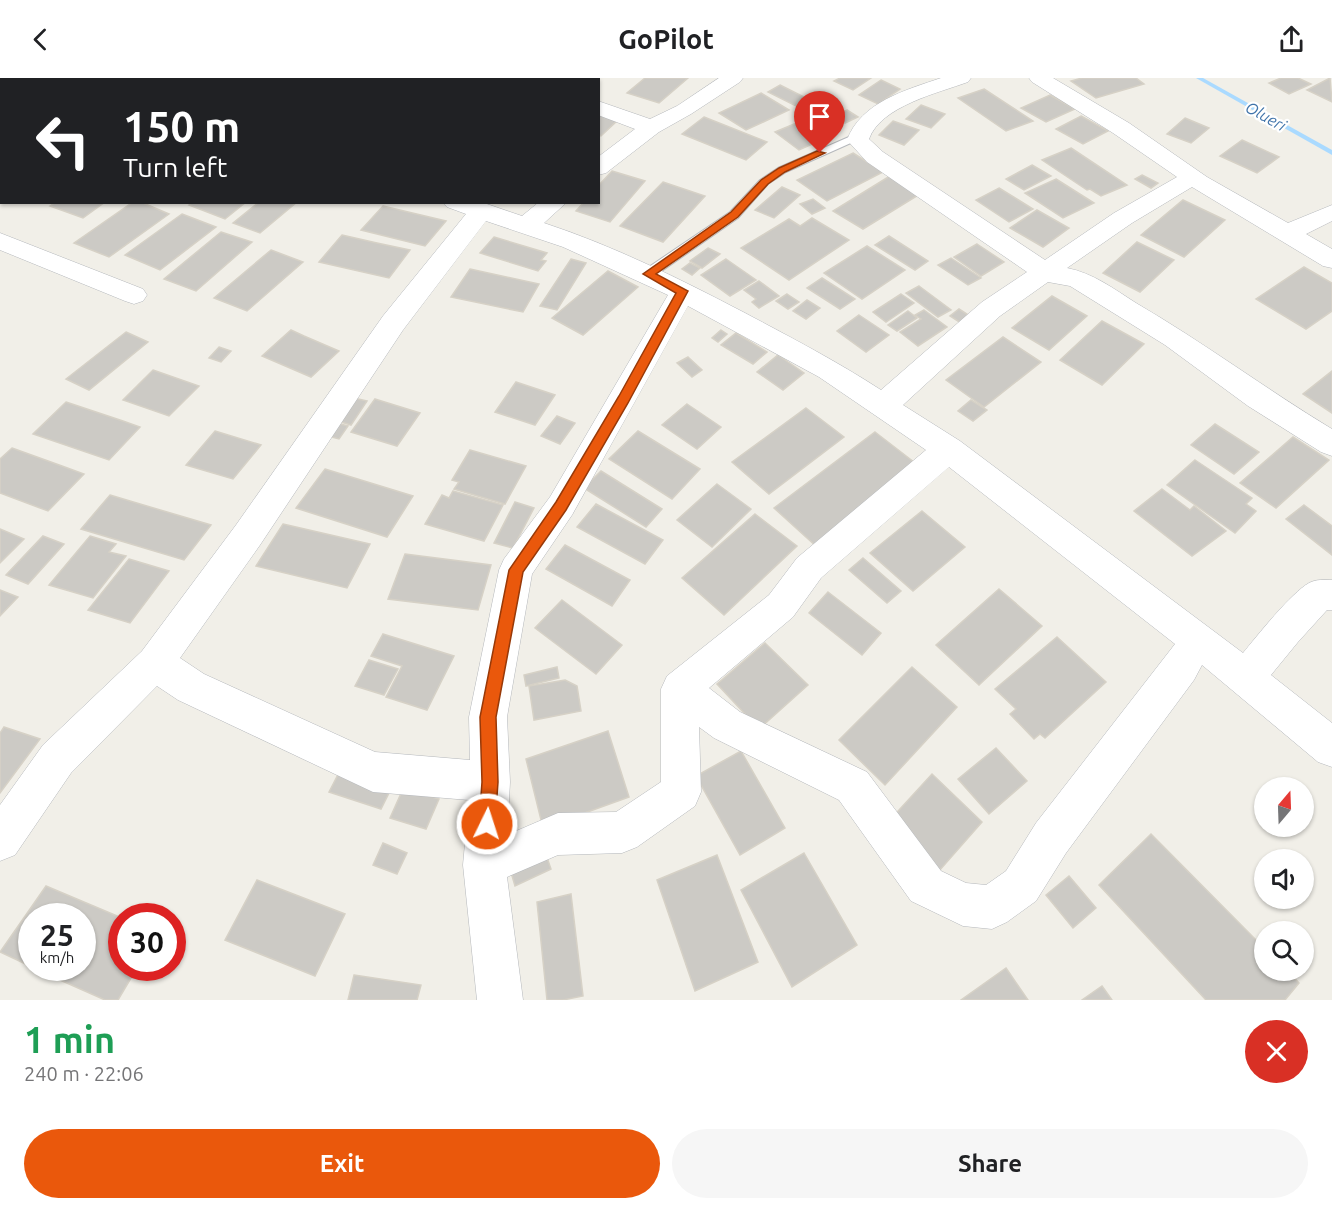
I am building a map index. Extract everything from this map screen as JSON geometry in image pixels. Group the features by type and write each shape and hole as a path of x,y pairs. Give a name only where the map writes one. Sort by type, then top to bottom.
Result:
{"street":[{"path":"600,166 651,127 684,110 733,78"},
{"path":"960,78 887,106 862,126 858,140 876,157 1046,273 1077,279 1165,332 1258,398 1332,444"},
{"path":"1039,78 1121,128 1193,177 1332,260"},
{"path":"600,108 651,127"},
{"path":"883,406 991,309 1123,218 1193,177"},
{"path":"525,226 552,204"},
{"path":"0,840 57,759 155,663 248,534 393,323 468,207 572,242 648,274 829,370 949,450 1246,678 1332,748"},
{"path":"1288,233 1332,212"},
{"path":"0,241 134,295"},
{"path":"500,1000 484,865 490,782 488,717 516,570 561,506 683,291"},
{"path":"680,689 781,606 809,568 949,450"},
{"path":"1246,678 1319,595 1332,595"},
{"path":"680,689 727,725 853,786 926,886 963,904 993,907 1021,886 1051,838 1181,668 1197,640"},
{"path":"155,663 191,687 373,772 490,782"},
{"path":"484,865 558,834 622,832 681,792 680,689"}],"lane":[{"path":"648,274 734,215 764,182 782,170 858,136"}],"building":[{"path":"645,78 688,78 659,103 627,93"},
{"path":"840,78 871,78 853,90 834,81"},
{"path":"1082,78 1136,78 1144,84 1096,98 1071,81"},
{"path":"1281,78 1298,78 1311,84 1289,94 1269,83"},
{"path":"1330,78 1332,102 1307,90"},
{"path":"881,80 900,89 878,104 859,95"},
{"path":"780,85 816,103 804,110 768,92"},
{"path":"984,89 1033,121 1006,131 958,98"},
{"path":"761,93 789,110 746,130 719,113"},
{"path":"1050,95 1075,109 1046,122 1021,108"},
{"path":"921,105 945,114 931,128 906,119"},
{"path":"822,110 842,123 830,128 811,115"},
{"path":"847,110 858,117 845,123 835,115"},
{"path":"600,114 619,119 601,136"},
{"path":"1081,116 1108,131 1083,144 1056,129"},
{"path":"704,117 767,142 746,160 682,134"},
{"path":"1185,118 1209,128 1191,143 1167,134"},
{"path":"801,121 826,138 799,150 775,132"},
{"path":"893,121 919,130 904,145 879,135"},
{"path":"1242,140 1279,157 1257,173 1220,156"},
{"path":"1071,148 1127,185 1101,196 1090,189 1087,190 1042,160"},
{"path":"853,153 883,172 827,201 797,180"},
{"path":"1032,165 1051,176 1024,190 1006,179"},
{"path":"612,171 645,181 610,222 576,211 582,204 600,204 600,184"},
{"path":"1142,175 1158,183 1151,188 1135,179"},
{"path":"890,176 920,194 863,229 833,211"},
{"path":"1056,179 1094,203 1063,218 1025,193"},
{"path":"663,182 705,196 663,242 620,226"},
{"path":"782,187 800,195 774,218 755,210"},
{"path":"999,188 1033,209 1009,222 976,200"},
{"path":"813,199 825,208 812,214 800,204"},
{"path":"1183,200 1225,220 1184,257 1141,235"},
{"path":"53,204 102,204 83,218 50,206"},
{"path":"130,204 146,204 169,214 109,257 74,243"},
{"path":"190,204 244,204 225,219"},
{"path":"257,204 295,204 260,233 233,223"},
{"path":"383,206 446,221 425,246 361,230"},
{"path":"1037,210 1069,228 1043,247 1010,228"},
{"path":"182,214 216,227 160,270 125,255"},
{"path":"812,218 849,240 789,280 741,248 789,219 800,226"},
{"path":"221,232 252,242 196,291 164,279"},
{"path":"342,235 410,250 389,278 319,262"},
{"path":"889,236 928,261 915,270 875,245"},
{"path":"494,237 547,253 541,260 546,261 538,271 480,253"},
{"path":"1137,242 1174,260 1140,292 1103,273"},
{"path":"977,244 1004,262 981,276 954,257"},
{"path":"867,246 905,270 862,299 824,273"},
{"path":"708,248 720,254 702,268 690,261"},
{"path":"271,250 303,262 247,311 214,298"},
{"path":"951,258 981,278 968,285 938,265"},
{"path":"571,259 586,263 557,310 540,306"},
{"path":"726,259 756,280 730,296 701,275"},
{"path":"690,263 700,268 692,275 682,269"},
{"path":"1304,267 1332,283 1332,311 1306,329 1256,299"},
{"path":"470,269 539,284 523,312 451,297"},
{"path":"608,271 638,287 583,335 552,318"},
{"path":"822,278 855,299 840,309 807,288"},
{"path":"759,281 779,296 759,308 752,302 756,299 744,290"},
{"path":"919,286 951,310 938,317 906,293"},
{"path":"787,294 799,302 788,309 776,301"},
{"path":"901,294 914,303 886,322 873,312"},
{"path":"1052,296 1087,316 1049,350 1012,328"},
{"path":"807,300 820,308 806,319 793,311"},
{"path":"959,309 970,316 961,323 950,316"},
{"path":"924,310 947,327 918,346 900,332 921,319 915,315"},
{"path":"908,311 917,318 897,331 888,325"},
{"path":"859,315 889,335 866,352 837,331"},
{"path":"1102,321 1144,344 1102,385 1060,360"},
{"path":"291,330 339,351 311,377 262,356"},
{"path":"721,330 727,334 718,342 712,338"},
{"path":"126,332 148,342 89,390 66,379"},
{"path":"736,333 767,352 753,364 721,345"},
{"path":"1003,337 1041,362 984,407 946,380"},
{"path":"219,347 231,351 221,362 209,358"},
{"path":"778,355 804,373 783,390 757,372"},
{"path":"688,357 702,370 692,377 677,363"},
{"path":"153,370 199,386 169,416 123,400"},
{"path":"1332,371 1332,413 1303,394"},
{"path":"516,382 555,395 535,425 495,412"},
{"path":"354,398 367,401 351,425 338,421"},
{"path":"375,399 420,413 397,446 351,432"},
{"path":"971,400 987,410 973,421 958,411"},
{"path":"66,402 140,427 109,460 33,434"},
{"path":"687,404 721,427 697,449 662,425"},
{"path":"806,408 844,437 769,494 732,462"},
{"path":"557,416 575,423 560,444 541,436"},
{"path":"337,423 348,426 339,439 328,436"},
{"path":"1215,424 1259,452 1234,474 1191,445"},
{"path":"215,431 261,445 233,479 186,465"},
{"path":"638,431 700,469 672,499 609,459"},
{"path":"875,432 919,466 817,547 774,508"},
{"path":"1293,437 1329,460 1276,508 1240,483"},
{"path":"12,448 84,474 48,511 0,493 0,459"},
{"path":"470,450 526,466 505,504 454,489 459,482 452,480"},
{"path":"1195,460 1252,498 1246,504 1256,511 1235,533 1167,485"},
{"path":"325,469 413,496 387,537 296,508"},
{"path":"601,471 662,509 646,527 584,488"},
{"path":"717,484 751,509 712,547 677,520"},
{"path":"1162,489 1190,510 1194,506 1226,531 1192,556 1134,511"},
{"path":"453,491 503,505 484,541 425,524 442,495 449,498"},
{"path":"110,495 211,525 184,560 81,529"},
{"path":"515,502 534,508 513,548 494,543"},
{"path":"596,504 663,540 645,564 577,527"},
{"path":"1304,505 1332,526 1332,555 1286,519"},
{"path":"922,511 965,547 913,591 870,553"},
{"path":"755,514 797,546 724,615 682,578"},
{"path":"283,524 370,544 347,588 256,566"},
{"path":"0,529 24,539 0,563"},
{"path":"43,536 64,544 28,584 6,575"},
{"path":"90,536 116,544 109,552 126,556 93,598 49,585"},
{"path":"565,545 630,580 612,606 546,569"},
{"path":"405,554 491,565 478,610 388,599"},
{"path":"863,558 901,591 887,603 849,570"},
{"path":"129,559 169,571 130,623 88,610"},
{"path":"999,589 1042,626 979,685 936,645"},
{"path":"0,590 18,597 0,616"},
{"path":"828,592 881,633 862,655 809,613"},
{"path":"562,600 622,645 596,674 535,628"},
{"path":"383,634 454,656 427,710 386,697 402,666 371,656"},
{"path":"1057,637 1106,682 1045,738 1040,734 1034,739 1010,714 1016,709 995,689"},
{"path":"765,643 808,685 759,729 717,684"},
{"path":"369,660 398,669 384,695 355,686"},
{"path":"557,667 559,678 526,686 524,675"},
{"path":"912,667 957,707 885,785 839,740"},
{"path":"565,680 577,686 581,711 534,720 529,686"},
{"path":"4,727 40,739 0,793 0,733"},
{"path":"608,731 629,797 543,828 526,759"},
{"path":"996,748 1027,781 989,814 958,779"},
{"path":"741,751 785,828 740,855 696,776"},
{"path":"342,767 394,783 381,809 329,792"},
{"path":"932,774 982,822 939,871 889,821"},
{"path":"403,789 439,799 426,829 390,818"},
{"path":"1151,834 1254,938 1254,981 1297,981 1299,983 1285,1000 1206,1000 1099,885"},
{"path":"383,843 407,853 397,874 373,865"},
{"path":"543,846 551,869 515,886 508,862"},
{"path":"804,853 857,945 792,987 741,890"},
{"path":"717,855 758,962 695,991 657,880"},
{"path":"1069,876 1096,908 1073,928 1046,895"},
{"path":"257,880 345,914 315,976 225,940"},
{"path":"46,886 86,903 34,903"},
{"path":"571,894 583,996 547,1000 537,902"},
{"path":"96,907 108,912 108,981 129,981 118,1000 105,1000 62,981 96,981"},
{"path":"18,926 18,960 0,952"},
{"path":"1006,968 1028,1000 961,1000"},
{"path":"354,975 421,985 417,1000 348,1000"},
{"path":"1102,986 1112,1000 1082,1000"}],"waterway":[{"name":"Olueri","path":"1199,78 1332,153"}],"route":[{"path":"487,824 490,782 488,717 516,570 561,506 683,291 648,274 734,215 764,182 782,170 820,153"}]}
